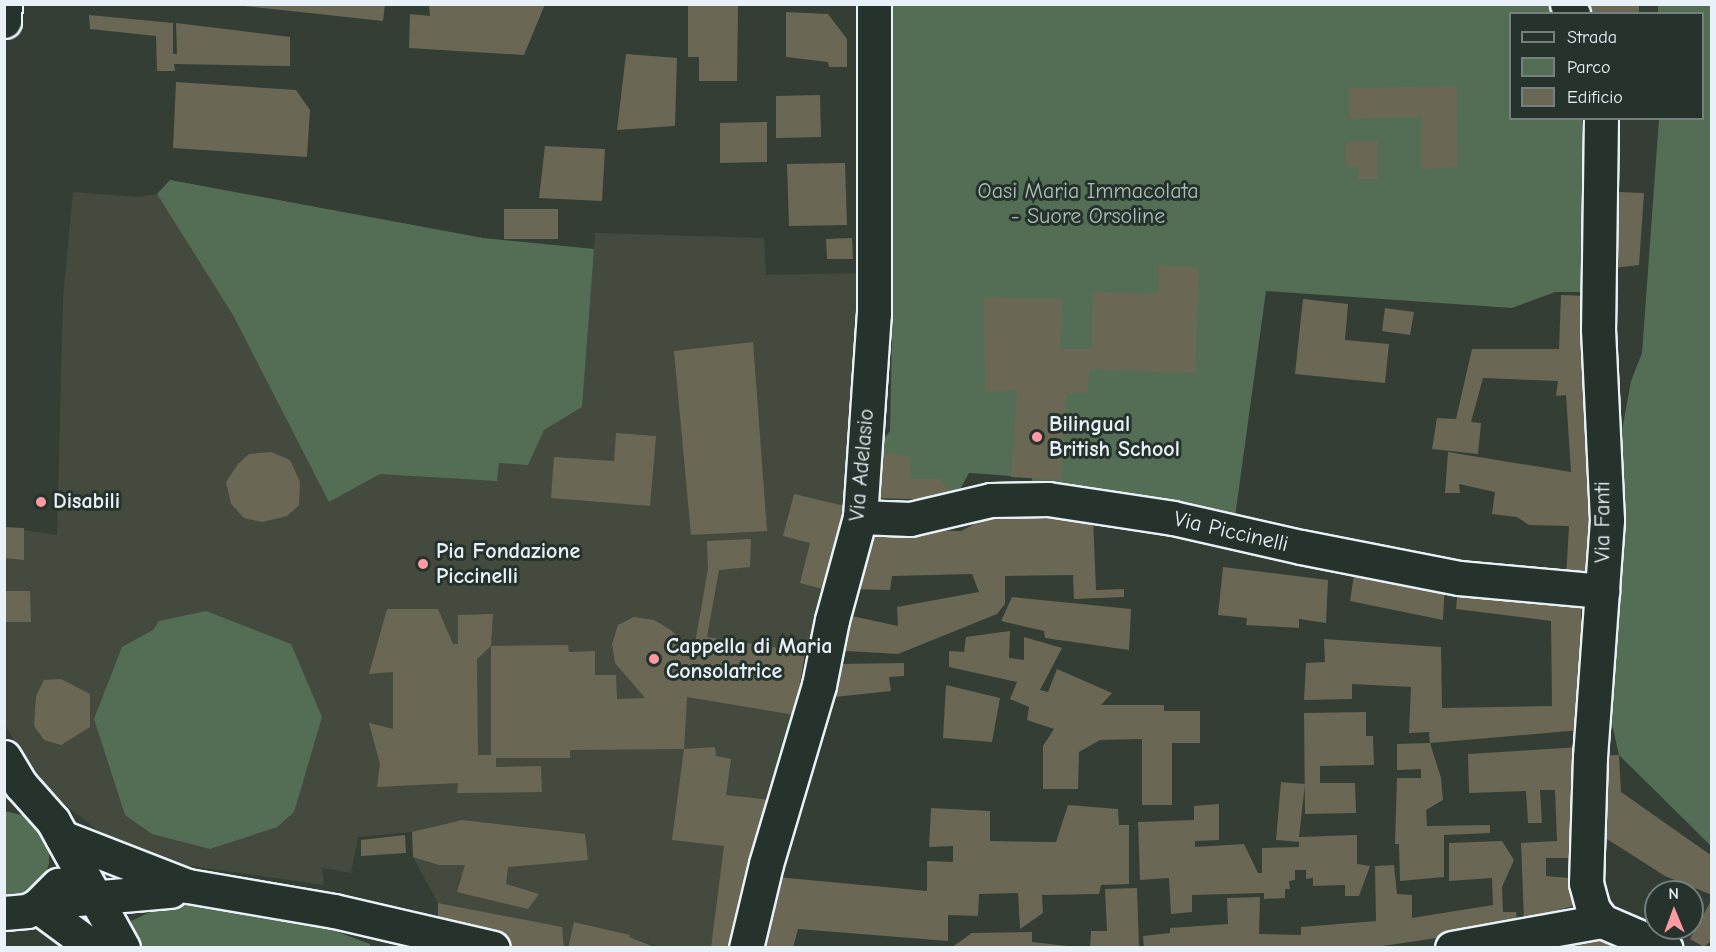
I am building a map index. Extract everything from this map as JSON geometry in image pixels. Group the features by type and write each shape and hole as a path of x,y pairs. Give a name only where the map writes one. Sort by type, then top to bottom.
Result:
{"street":[{"path":"4,21 5,4"},
{"name":"Via Adelasio","path":"746,948 766,864 819,685 832,620 860,517 874,314 874,4"},
{"name":"Via Fanti","path":"1601,120 1598,329 1606,520 1590,757 1586,883 1593,909 1602,921"},
{"name":"Via Piccinelli","path":"860,517 910,519 955,511 991,500 1048,499 1173,518 1301,548 1459,578 1602,591"},
{"path":"4,757 21,785 53,821 96,898 112,944"},
{"path":"4,799 24,801 40,808"},
{"path":"62,837 179,889"},
{"path":"4,937 28,908 56,889 63,872 66,854 62,837"},
{"path":"112,944 136,910 148,900 179,889"},
{"path":"28,908 179,889 334,910 493,948"},
{"path":"28,908 112,944"},
{"path":"1452,948 1602,921 1665,948"}],"shaded area":[{"name":"Pia Fondazione Piccinelli","path":"170,180 483,238 594,249 595,233 764,238 766,275 867,273 857,509 805,652 795,715 739,947 660,947 629,937 629,935 575,922 568,947 564,947 561,927 438,903 413,857 412,832 358,837 351,873 322,868 324,885 178,864 106,837 40,785 7,728 4,712 4,527 57,535 63,299 73,192 138,197 157,194"}],"green space":[{"name":"Oasi Maria Immacolata - Suore Orsoline","path":"1542,4 1560,10 1561,12 1509,12 1509,120 1582,120 1585,292 1555,292 1512,308 1266,291 1235,517 1031,487 1032,478 969,473 954,500 876,498 875,451 890,431 892,335 887,5"},
{"path":"1658,5 1711,5 1711,846 1619,755 1610,715 1621,436 1631,381 1642,353 1659,120 1704,120 1704,12 1658,12"},
{"path":"170,180 483,238 594,249 582,407 544,430 528,465 499,463 497,481 380,474 329,502 233,315 157,194"},
{"path":"206,611 291,644 322,717 294,812 277,827 210,849 152,834 125,815 94,719 122,647 153,630 159,621"},
{"path":"4,811 26,816 38,825 49,850 49,864 44,877 24,896 5,900"},
{"path":"239,903 268,906 370,944 370,947 137,947 131,921 165,905"}],"building":[{"path":"227,4 385,4 383,21"},
{"path":"429,4 545,4 524,55 409,48 410,14 430,16"},
{"path":"1590,4 1639,4 1639,12 1590,12"},
{"path":"688,5 738,6 737,81 699,81 699,57 688,57"},
{"path":"786,12 828,14 847,39 847,67 829,67 828,62 786,57"},
{"path":"89,15 173,23 173,54 177,54 176,23 290,37 290,66 174,64 175,71 157,71 156,36 90,29"},
{"path":"626,54 677,58 675,126 617,130"},
{"path":"176,82 296,90 310,110 307,157 173,148"},
{"path":"1457,86 1458,167 1421,169 1421,117 1349,119 1349,88"},
{"path":"820,95 821,137 776,138 776,96"},
{"path":"767,122 767,162 720,163 720,123"},
{"path":"1378,141 1378,179 1358,179 1358,167 1346,166 1346,142"},
{"path":"545,146 605,149 602,201 539,198"},
{"path":"845,163 847,225 789,226 787,164"},
{"path":"1619,192 1644,193 1639,265 1614,268"},
{"path":"504,209 558,209 558,239 504,239"},
{"path":"852,238 853,259 827,259 826,239"},
{"path":"1159,265 1199,267 1195,373 1089,369 1088,393 1067,394 1061,480 1011,477 1017,390 985,392 984,297 1063,299 1060,349 1091,349 1093,292 1158,294"},
{"path":"1561,295 1588,296 1603,580 1566,578 1569,526 1529,525 1517,517 1492,514 1495,492 1459,484 1460,493 1445,493 1448,452 1571,472 1566,395 1556,396 1558,381 1483,378 1471,422 1481,423 1478,454 1432,449 1437,418 1456,419 1472,349 1559,349"},
{"path":"1303,299 1348,304 1345,340 1389,344 1385,383 1295,374"},
{"path":"1385,308 1414,312 1410,335 1382,331"},
{"path":"753,342 767,531 691,535 674,351"},
{"path":"616,433 656,436 650,506 551,498 554,457 614,461"},
{"path":"875,451 910,457 910,479 940,479 954,500 876,498"},
{"path":"271,452 290,460 300,482 299,505 287,516 262,522 244,518 231,504 226,482 238,464 249,454"},
{"path":"794,494 857,509 834,592 800,583 810,543 783,536"},
{"path":"988,517 1093,518 1096,590 1124,589 1124,597 1074,599 1073,575 1005,576 1005,604 997,614 898,654 830,650 838,613 898,626 897,607 979,592 972,574 892,576 890,590 846,589 862,529 961,531"},
{"path":"4,527 24,528 24,560 4,558"},
{"path":"751,539 750,567 719,570 707,637 805,652 795,715 687,697 684,749 570,750 570,758 496,758 496,767 541,766 542,792 457,793 458,783 377,787 380,764 369,723 393,729 393,672 369,674 387,609 438,609 453,644 458,644 458,615 493,614 491,646 568,645 569,652 595,651 595,675 616,675 617,699 645,698 615,663 612,644 618,625 634,617 654,620 671,630 693,655 708,569 707,541","holes":["491,646 491,755 478,755 477,659"]},
{"path":"1356,562 1445,581 1443,620 1350,601"},
{"path":"1223,567 1328,580 1326,623 1299,619 1299,628 1246,625 1247,618 1218,615"},
{"path":"1458,587 1581,596 1581,730 1430,743 1429,732 1409,733 1411,687 1352,684 1352,699 1304,700 1306,663 1325,662 1324,639 1441,647 1442,708 1552,706 1551,621 1456,609"},
{"path":"4,591 30,591 31,622 4,622"},
{"path":"1012,597 1131,609 1129,650 1045,638 1044,631 1001,621"},
{"path":"1010,631 1009,658 1024,660 1024,637 1062,648 1040,690 1048,692 1057,669 1112,693 1101,705 1164,705 1164,711 1200,711 1200,743 1172,743 1172,805 1142,805 1142,739 1100,740 1079,752 1078,789 1043,789 1043,746 1054,729 1027,720 1029,707 1010,699 1017,682 949,667 949,651 964,652 966,637"},
{"path":"904,663 904,676 889,677 891,691 825,698 840,664"},
{"path":"61,679 90,694 90,727 61,745 44,740 34,726 36,696 44,680"},
{"path":"946,685 1000,698 992,742 943,738"},
{"path":"1366,712 1366,736 1373,736 1374,765 1320,766 1320,783 1355,783 1356,813 1305,814 1304,713"},
{"path":"1430,743 1441,778 1443,800 1426,810 1427,826 1490,825 1490,833 1444,835 1444,877 1400,881 1399,844 1395,844 1397,778 1421,778 1421,769 1397,770 1397,744"},
{"path":"715,747 716,756 731,759 726,795 779,801 739,948 711,948 724,846 672,840 684,749"},
{"path":"1580,747 1578,858 1546,858 1546,876 1579,879 1576,905 1524,920 1521,843 1557,841 1555,790 1540,790 1542,823 1528,823 1526,791 1469,793 1468,754"},
{"path":"1619,755 1621,792 1712,856 1712,895 1704,892 1704,880 1675,880 1665,876 1596,832 1598,756"},
{"path":"1281,782 1305,784 1299,837 1357,835 1357,864 1370,866 1359,896 1345,896 1345,885 1313,886 1313,878 1306,879 1306,870 1295,870 1295,880 1289,881 1290,889 1285,889 1285,898 1264,899 1264,893 1192,895 1192,912 1171,914 1169,878 1140,880 1138,822 1194,820 1194,806 1219,804 1219,840 1195,841 1195,847 1244,844 1258,873 1262,873 1262,848 1299,847 1299,842 1276,840"},
{"path":"1068,805 1118,809 1119,825 1129,825 1129,884 1101,885 1099,894 1042,895 1043,913 1020,929 1018,893 979,894 978,916 948,915 948,941 798,929 793,948 755,948 766,876 927,891 927,861 953,862 953,846 929,847 931,808 990,811 990,841 1056,842"},
{"path":"462,820 585,834 588,860 508,867 506,884 539,894 528,909 457,892 465,865 439,865 413,857 412,832"},
{"path":"405,835 406,853 361,856 361,840"},
{"path":"1502,841 1514,860 1502,887 1503,912 1516,912 1518,926 1369,948 1144,948 1143,936 1170,933 1170,928 1228,924 1227,898 1260,897 1259,934 1301,935 1301,927 1376,921 1375,866 1394,865 1397,894 1412,895 1412,918 1493,905 1492,878 1449,881 1449,843"},
{"path":"1137,888 1139,948 1090,948 1091,931 1107,931 1105,889"},
{"path":"1712,899 1712,940 1704,947 1692,940 1704,940 1704,914"},
{"path":"438,903 562,927 564,948 511,948 438,930"},
{"path":"574,922 630,935 629,937 658,948 568,948"},
{"path":"1032,932 1032,942 1085,948 951,948 972,933"},
{"path":"1599,932 1639,948 1492,948"}],"place":[{"name":"Bilingual British School","path":"1037,437"},
{"name":"Disabili","path":"41,502"},
{"name":"Pia Fondazione Piccinelli","path":"423,564"},
{"name":"Cappella di Maria Consolatrice","path":"654,659"}]}
